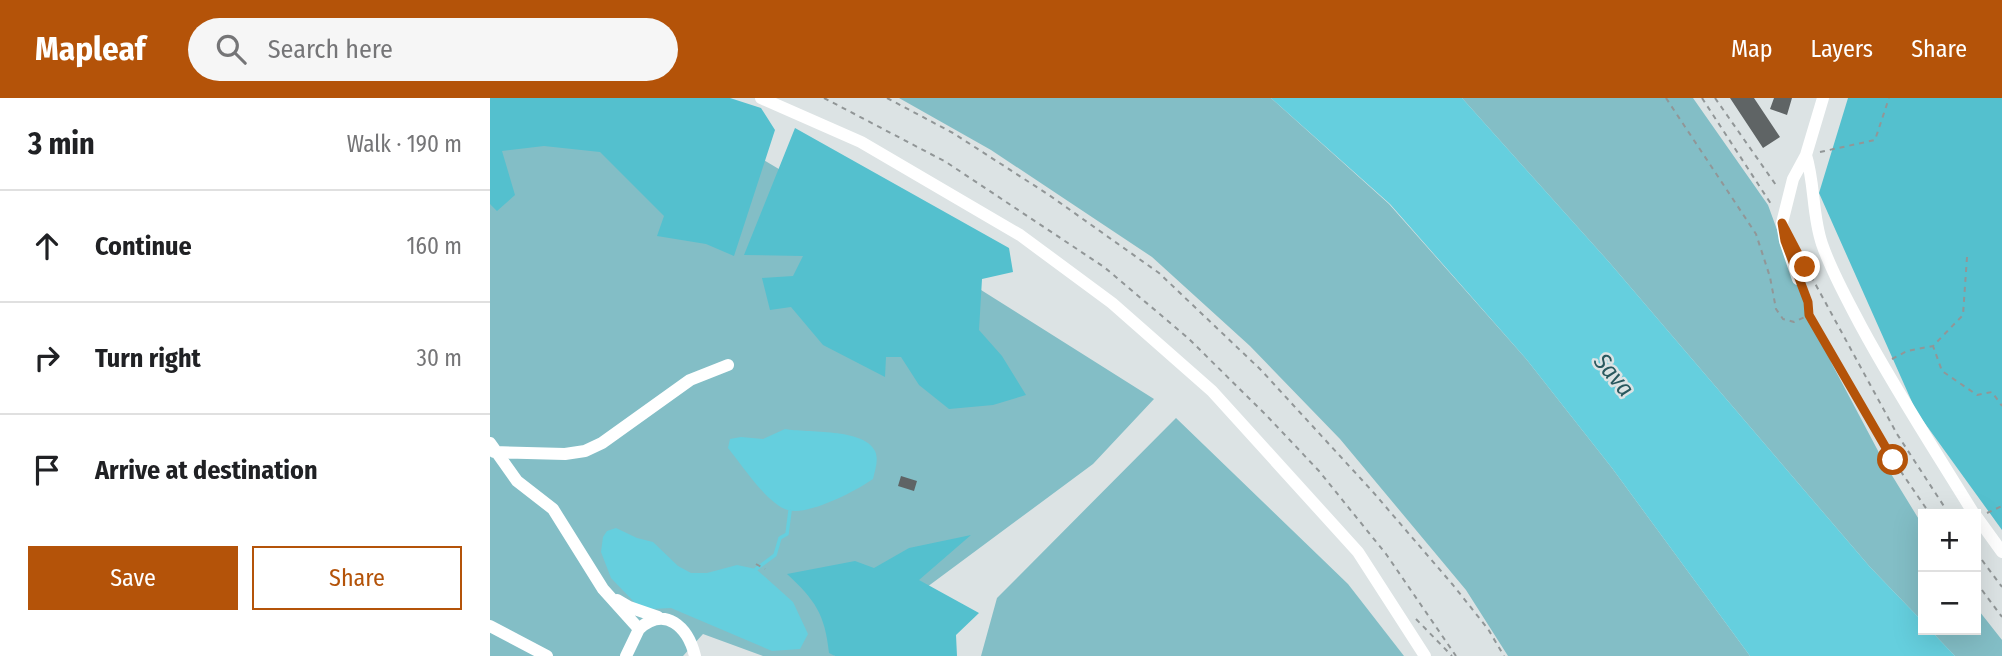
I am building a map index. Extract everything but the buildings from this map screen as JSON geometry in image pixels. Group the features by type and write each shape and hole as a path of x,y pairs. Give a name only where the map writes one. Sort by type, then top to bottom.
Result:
{"street":[{"path":"761,98 861,142 1020,235 1112,303 1212,391 1358,552 1425,656"},
{"path":"1798,279 1782,223 1796,171 1806,155 1824,98"},
{"path":"1806,155 1811,171 1814,212 1821,243 1838,284 1882,365 1972,509"},
{"path":"492,449 565,454 585,451 602,443 690,380 727,365"},
{"path":"492,449 517,481 554,509 608,594 639,629"},
{"path":"1981,523 2002,552"},
{"path":"608,594 629,607 675,624 686,633 695,656"},
{"path":"625,656 639,629 650,619 663,618"},
{"path":"490,626 547,656"}],"path":[{"path":"887,98 953,133 1049,195 1159,273 1261,370 1373,492 1453,585 1488,629 1504,656"},
{"path":"1665,98 1756,234 1770,277 1776,309 1783,319 1794,322 1809,315"},
{"path":"1702,98 1782,223"},
{"path":"1715,98 1787,201"},
{"path":"1806,155 1875,141 1889,98"},
{"path":"1882,365 1907,351 1933,346 1963,315 1967,257"},
{"path":"1805,267 1898,434 1946,509"},
{"path":"1798,279 1808,302 1809,315 1893,460 1927,509"},
{"path":"1933,346 1942,371 1977,395 1992,392 2002,406"},
{"path":"1981,514 2002,506"},
{"path":"1981,559 2002,587"},
{"path":"756,564 765,569"},
{"path":"1981,589 2002,617"}],"shaded area":[{"path":"490,98 742,147 962,278 1154,399 1093,464 834,656 763,656 703,634 683,656 490,656"},
{"path":"490,98 730,98 761,108 775,130 734,256 706,244 657,236 664,216 600,152 544,146 502,151 515,195 497,211 490,204"},
{"path":"899,98 1271,98 1389,204 1527,360 1612,468 1750,656 1508,656 1466,590 1340,439 1250,346 1152,257 991,150"},
{"path":"1462,98 1693,98 1768,205 1793,274 1832,364 1885,464 1918,518 1918,617 1870,567 1609,262"},
{"path":"1848,98 2002,98 2002,530 1916,411 1819,193"},
{"path":"795,128 1009,248 1013,272 982,279 979,330 1002,356 1026,395 993,405 949,409 919,385 901,357 886,357 885,377 823,345 791,307 770,310 762,278 793,276 803,256 744,255"},
{"path":"1176,418 1348,584 1404,656 981,656 997,598"},
{"path":"971,535 919,580 979,613 956,635 957,656 835,656 829,653 825,628 812,600 787,574 855,561 874,568 909,548"},
{"path":"1981,613 2002,640 2002,656 1955,656 1935,635 1981,635"}],"water":[{"name":"Sava","path":"1271,98 1462,98 1609,262 1870,567 1918,617 1918,635 1935,635 1955,656 1750,656 1612,468 1527,360 1390,204"},
{"path":"785,429 859,438 875,451 877,458 873,479 844,496 819,506 797,511 780,506 763,492 728,448 730,439 763,439"},
{"path":"616,528 653,542 678,566 691,573 707,573 737,565 756,569 793,602 808,634 800,649 772,651 671,608 651,609 637,605 611,578 601,552 603,537 607,531"}],"waterway":[{"path":"756,569 775,555 780,538 787,534 790,511"}],"route":[{"path":"1805,267 1782,223 1785,241 1808,302 1809,315 1893,460"}]}
